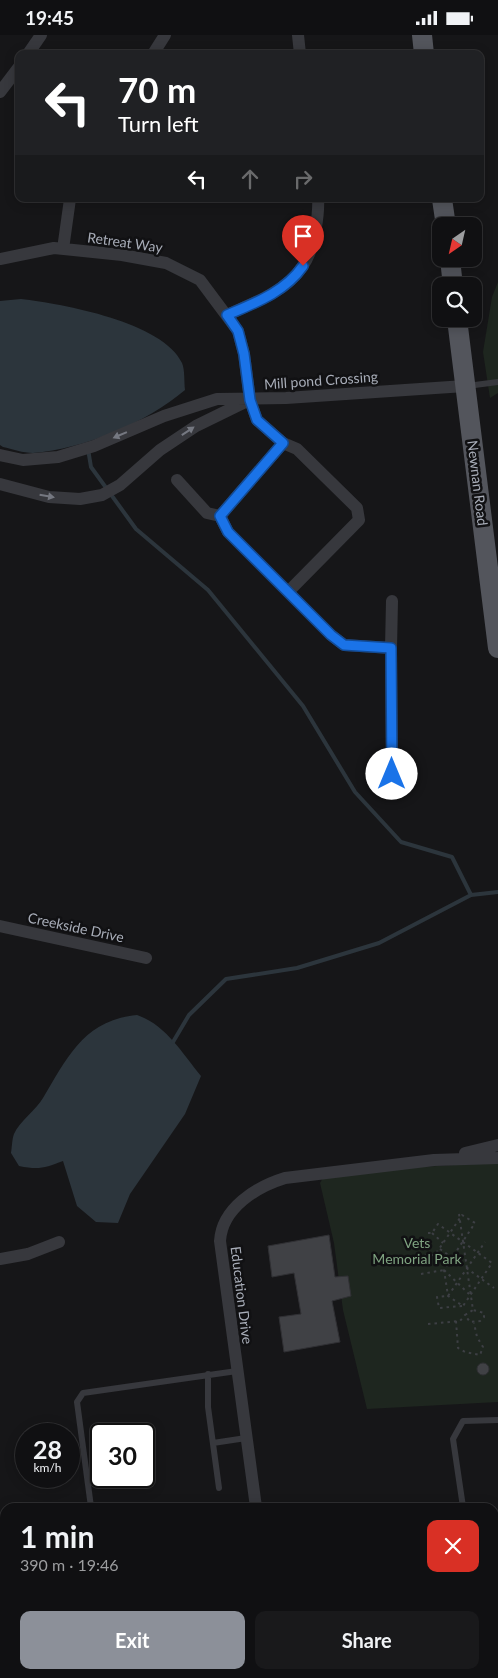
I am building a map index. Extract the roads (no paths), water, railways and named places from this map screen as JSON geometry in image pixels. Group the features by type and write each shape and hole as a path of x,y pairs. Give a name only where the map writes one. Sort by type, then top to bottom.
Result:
{"main road":[{"path":"422,35 424,50"},
{"path":"442,202 445,217"},
{"name":"Newnan Road","path":"458,327 498,648"}],"street":[{"path":"31,50 41,35"},
{"path":"155,50 165,35"},
{"path":"298,35 300,50"},
{"path":"0,92 15,72"},
{"path":"63,249 70,202"},
{"path":"227,315 272,295 297,276 310,257 319,210 318,202"},
{"name":"Retreat Way","path":"0,259 54,248 122,255 166,263 200,280 238,331 244,354 250,400 257,420 283,443 297,449 357,509 359,520 289,591"},
{"name":"Mill pond Crossing","path":"0,484 49,497 80,499 102,495 120,485 160,449 196,425 250,400 465,386"},
{"path":"0,455 23,459 58,457 94,446 164,416 216,399 250,400"},
{"path":"220,516 283,443"},
{"path":"177,479 207,513 220,516"},
{"path":"220,516 228,532 331,635 344,645 391,648"},
{"path":"392,601 392,774"},
{"name":"Creekside Drive","path":"0,926 146,958"},
{"name":"Education Drive","path":"434,1160 498,1145"},
{"name":"Education Drive","path":"255,1503 220,1241 221,1232 231,1213 250,1195 265,1185 285,1178 434,1160 498,1158"},
{"path":"0,1259 28,1254 59,1242"}],"lane":[{"path":"465,386 498,383"},
{"path":"90,1503 77,1401 83,1393 237,1371"},
{"path":"208,1374 208,1407 219,1488"},
{"path":"461,1503 453,1439 462,1421 498,1419"},
{"path":"213,1443 246,1438"}],"waterway":[{"path":"88,449 91,467 136,529 208,590 303,706 355,792 401,842 452,857 471,895"},
{"path":"173,1042 189,1015 226,979 297,968 379,943 471,895 498,892"}],"park label":[{"name":"Vets Memorial Park","path":"417,1250"}]}
